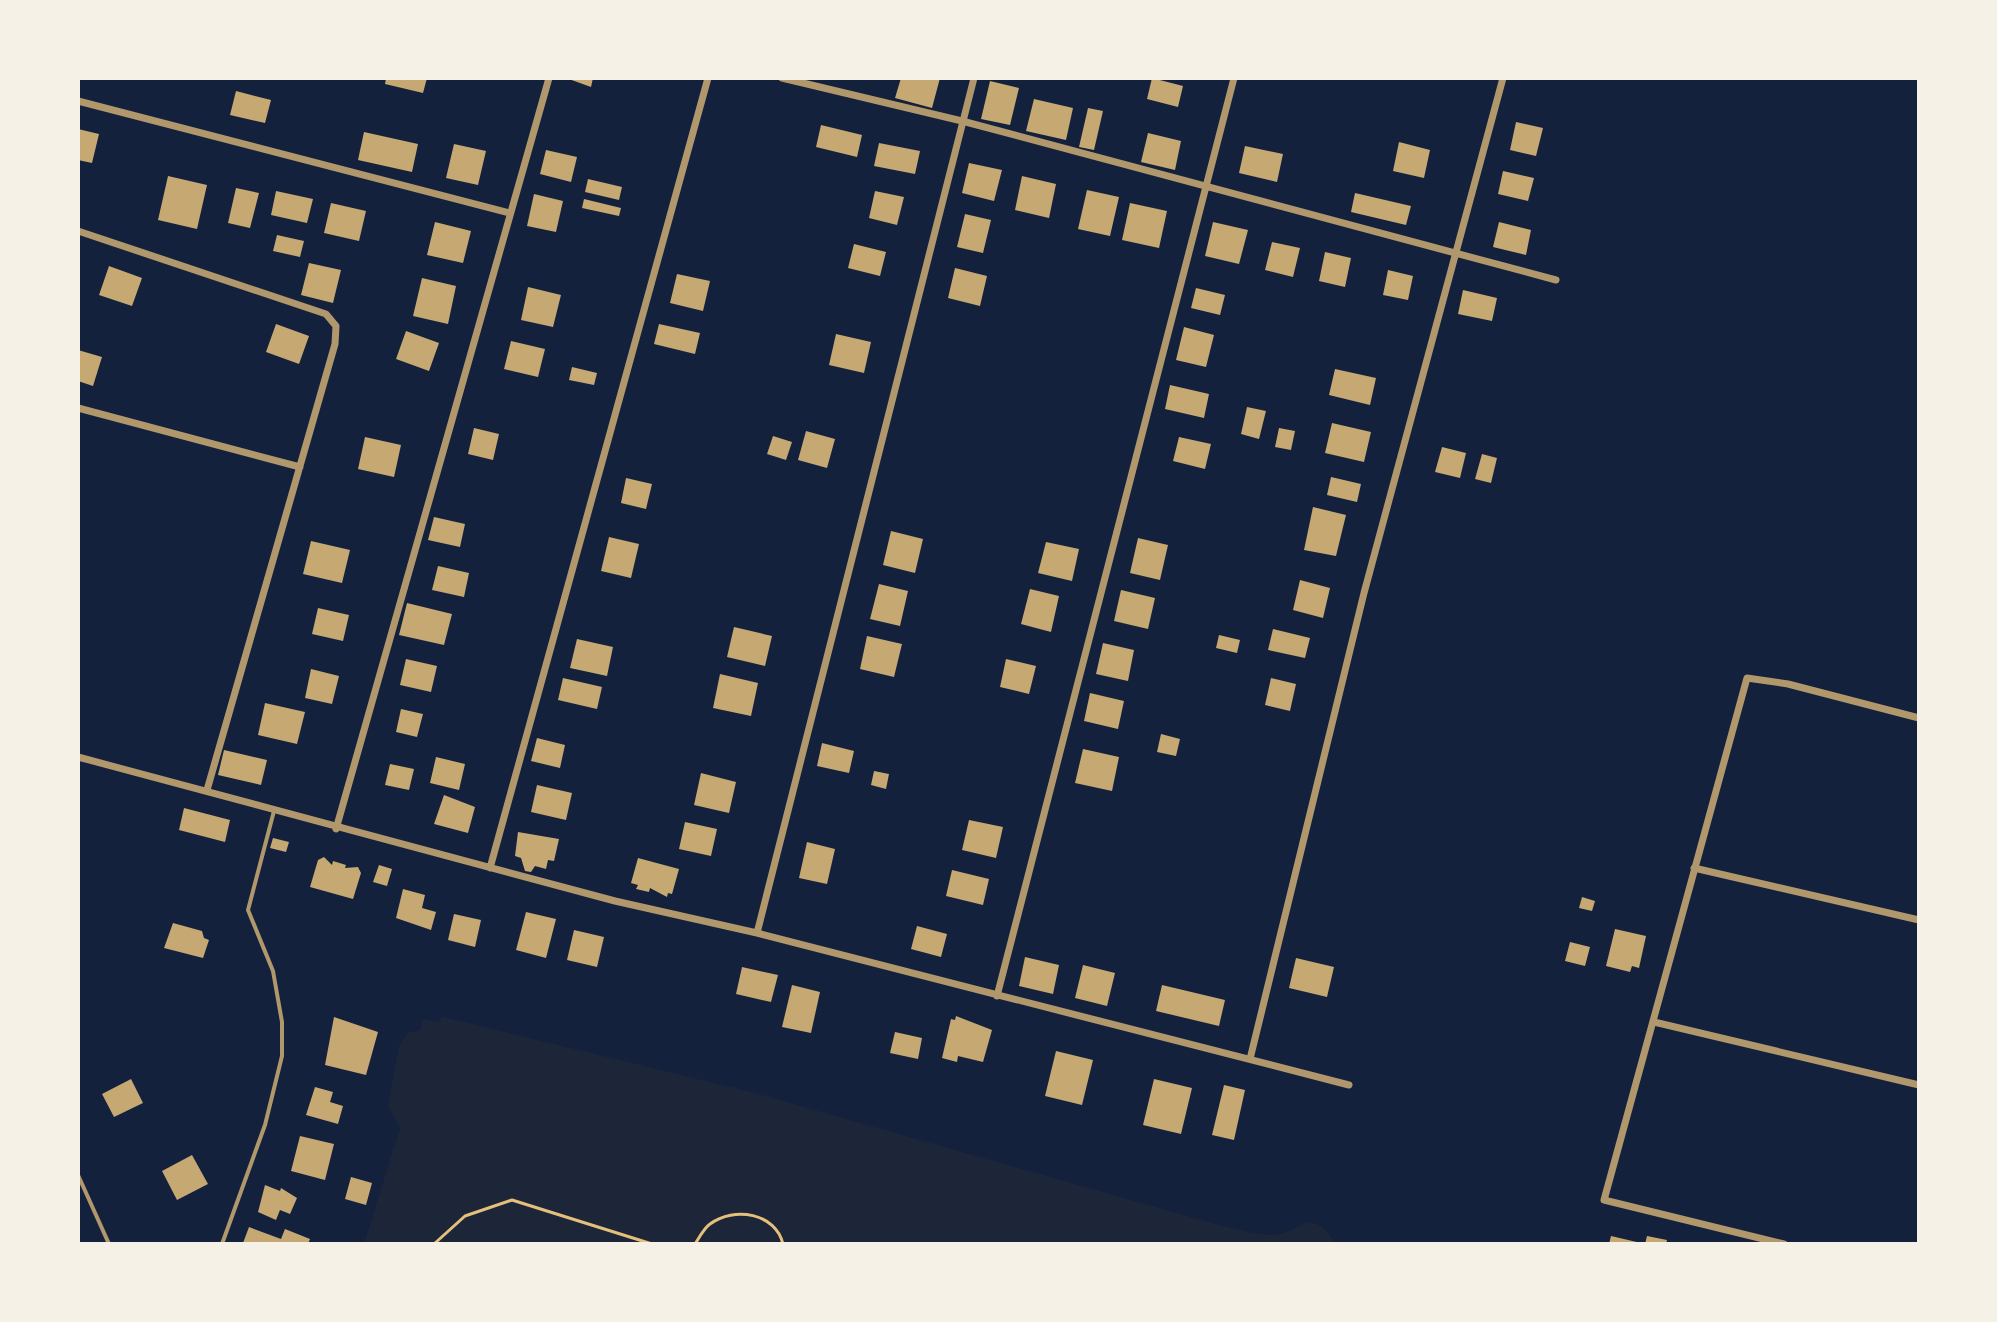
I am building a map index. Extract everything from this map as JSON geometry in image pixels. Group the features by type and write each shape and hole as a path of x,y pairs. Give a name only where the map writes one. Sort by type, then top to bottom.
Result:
{"street":[{"path":"336,829 549,78"},
{"path":"490,868 708,78"},
{"path":"782,78 962,121 1206,189 1556,280"},
{"path":"757,933 974,78"},
{"path":"997,996 1234,78"},
{"path":"1250,1059 1364,593 1503,78"},
{"path":"78,101 510,213"},
{"path":"78,231 326,314 336,326 335,344 207,790"},
{"path":"78,408 300,467"},
{"path":"1784,1244 1604,1200 1747,678 1788,684 1919,718"},
{"path":"78,757 207,790 336,829 615,901 757,933 1349,1085"},
{"path":"1694,868 1919,920"},
{"path":"1654,1022 1919,1085"}],"lane":[{"path":"222,1244 265,1125 282,1056 282,1022 273,971 248,910 274,811"},
{"path":"78,1175 109,1244"}],"path":[{"path":"434,1244 465,1216 512,1200 652,1244"},
{"path":"695,1244 711,1223 743,1212 766,1220 783,1244"}],"shaded area":[{"path":"443,1017 755,1093 1222,1226 1272,1235 1312,1223 1327,1232 1336,1244 364,1244 400,1128 388,1106 399,1046 408,1033 420,1030 423,1019 437,1022"}],"building":[{"path":"386,78 427,78 423,93 385,84"},
{"path":"566,78 593,78 591,87"},
{"path":"901,78 940,78 932,108 895,98"},
{"path":"1152,78 1183,86 1178,107 1147,99"},
{"path":"990,81 1019,88 1010,125 981,119"},
{"path":"236,91 271,100 265,123 230,115"},
{"path":"1034,99 1073,108 1066,140 1026,131"},
{"path":"1088,108 1103,111 1094,150 1079,147"},
{"path":"1516,122 1543,128 1536,156 1510,150"},
{"path":"821,125 862,135 857,157 816,147"},
{"path":"78,129 99,134 92,163 78,160"},
{"path":"364,132 418,144 412,172 358,160"},
{"path":"1148,133 1181,141 1175,170 1141,162"},
{"path":"1399,142 1430,150 1424,178 1393,171"},
{"path":"879,143 920,151 915,174 874,166"},
{"path":"454,144 486,151 478,185 446,178"},
{"path":"1245,146 1283,154 1277,182 1239,173"},
{"path":"546,150 577,157 571,182 540,174"},
{"path":"969,163 1002,170 994,201 962,193"},
{"path":"1503,171 1534,178 1528,201 1498,194"},
{"path":"168,176 207,185 197,229 158,220"},
{"path":"1022,176 1056,184 1049,218 1015,210"},
{"path":"588,179 622,187 619,200 585,192"},
{"path":"236,188 259,193 250,228 228,223"},
{"path":"1087,190 1119,197 1110,236 1078,229"},
{"path":"276,191 313,199 307,223 271,215"},
{"path":"875,191 904,197 897,225 869,218"},
{"path":"1355,193 1411,206 1406,225 1351,212"},
{"path":"534,194 563,201 556,232 527,226"},
{"path":"584,199 621,208 619,216 582,208"},
{"path":"331,203 366,211 359,241 324,233"},
{"path":"1130,203 1167,211 1159,248 1122,240"},
{"path":"965,214 991,220 983,253 957,247"},
{"path":"435,222 471,231 463,263 427,255"},
{"path":"1213,222 1248,230 1239,264 1205,256"},
{"path":"1499,222 1531,230 1526,255 1493,247"},
{"path":"277,235 304,241 300,257 273,251"},
{"path":"1272,242 1300,248 1293,277 1265,270"},
{"path":"854,244 886,252 880,276 848,268"},
{"path":"1325,252 1351,258 1345,287 1319,281"},
{"path":"309,263 341,270 333,303 301,295"},
{"path":"109,266 142,278 132,306 99,295"},
{"path":"955,268 987,276 980,306 948,298"},
{"path":"1388,270 1413,276 1408,300 1383,295"},
{"path":"677,274 710,281 703,311 670,303"},
{"path":"422,278 456,286 448,324 413,316"},
{"path":"528,287 561,295 553,327 521,320"},
{"path":"1196,288 1225,295 1220,315 1191,308"},
{"path":"1463,290 1497,298 1492,321 1458,314"},
{"path":"276,324 309,336 299,364 266,352"},
{"path":"659,324 700,333 695,354 654,344"},
{"path":"1184,327 1214,335 1206,367 1176,360"},
{"path":"406,331 439,343 429,371 396,359"},
{"path":"836,334 871,342 864,373 829,365"},
{"path":"511,341 545,349 538,377 504,369"},
{"path":"78,350 102,357 93,386 78,381"},
{"path":"572,367 597,373 594,385 569,380"},
{"path":"1335,369 1376,378 1370,405 1329,395"},
{"path":"1170,385 1209,394 1204,418 1165,409"},
{"path":"1247,407 1266,411 1259,439 1241,434"},
{"path":"1332,423 1371,432 1364,462 1325,453"},
{"path":"474,428 499,434 493,460 468,454"},
{"path":"1279,428 1295,431 1291,450 1275,447"},
{"path":"806,431 835,439 827,468 798,460"},
{"path":"773,436 792,442 786,460 767,454"},
{"path":"365,437 401,445 394,477 358,469"},
{"path":"1179,437 1211,444 1205,469 1173,461"},
{"path":"1442,447 1466,453 1460,478 1435,472"},
{"path":"1482,454 1497,458 1491,483 1475,479"},
{"path":"1331,477 1361,484 1357,502 1327,495"},
{"path":"626,478 652,484 646,509 621,503"},
{"path":"1313,507 1346,515 1336,556 1304,550"},
{"path":"434,517 465,524 460,547 428,540"},
{"path":"891,531 923,539 915,573 883,565"},
{"path":"609,537 639,544 631,578 601,571"},
{"path":"1138,538 1168,545 1160,580 1130,573"},
{"path":"311,541 350,550 342,583 303,574"},
{"path":"1046,542 1079,549 1072,581 1038,573"},
{"path":"438,566 469,573 464,597 432,590"},
{"path":"1300,580 1330,588 1323,618 1293,610"},
{"path":"879,584 908,591 900,626 870,619"},
{"path":"1030,589 1059,596 1051,632 1021,624"},
{"path":"1121,590 1155,598 1148,629 1114,621"},
{"path":"407,603 452,614 444,645 399,635"},
{"path":"318,608 349,615 343,641 312,634"},
{"path":"734,627 772,636 765,666 727,657"},
{"path":"1273,629 1310,638 1305,658 1268,650"},
{"path":"1219,635 1240,640 1237,653 1216,648"},
{"path":"867,636 902,644 894,677 860,669"},
{"path":"577,639 613,647 607,676 570,668"},
{"path":"1103,643 1134,650 1128,681 1096,674"},
{"path":"406,659 437,666 431,692 400,685"},
{"path":"1006,659 1036,666 1029,694 1000,687"},
{"path":"311,669 339,676 332,704 305,698"},
{"path":"720,674 758,683 751,716 713,708"},
{"path":"563,678 602,687 597,709 558,700"},
{"path":"1271,678 1296,684 1290,711 1265,705"},
{"path":"1090,693 1124,701 1118,729 1084,721"},
{"path":"265,703 305,712 297,744 258,735"},
{"path":"401,709 423,714 417,737 396,732"},
{"path":"1161,734 1180,739 1176,756 1157,752"},
{"path":"537,738 565,745 560,768 531,761"},
{"path":"822,743 854,751 849,773 817,766"},
{"path":"1083,749 1119,757 1112,791 1075,783"},
{"path":"224,750 267,760 261,785 218,775"},
{"path":"436,757 465,764 459,790 430,783"},
{"path":"390,764 414,769 409,790 385,785"},
{"path":"874,771 889,774 886,789 871,785"},
{"path":"701,773 736,782 729,813 694,805"},
{"path":"537,785 572,793 566,820 531,812"},
{"path":"444,795 475,807 468,833 434,824"},
{"path":"184,808 230,820 225,842 179,830"},
{"path":"969,820 1003,827 996,858 962,850"},
{"path":"685,822 717,829 711,856 679,849"},
{"path":"518,832 559,839 554,861 548,860 546,869 535,866 531,872 525,871 521,858 515,856"},
{"path":"273,838 289,842 286,852 270,848"},
{"path":"807,842 835,849 827,884 799,878"},
{"path":"324,857 332,865 333,861 346,865 345,868 358,867 361,873 353,899 310,887 318,860"},
{"path":"638,858 679,869 672,894 668,893 667,897 650,888 649,892 636,889 638,885 631,883"},
{"path":"379,865 392,869 387,886 373,882"},
{"path":"952,870 989,879 983,905 946,896"},
{"path":"403,889 425,895 422,908 436,912 431,930 396,918"},
{"path":"1582,897 1595,901 1592,911 1579,908"},
{"path":"526,912 556,919 546,958 516,950"},
{"path":"454,914 481,920 475,947 448,940"},
{"path":"173,923 202,931 204,938 209,940 203,958 164,948"},
{"path":"917,926 947,934 941,957 911,949"},
{"path":"1615,929 1646,936 1639,968 1632,966 1630,972 1606,966"},
{"path":"574,930 604,937 597,967 567,960"},
{"path":"1570,942 1590,947 1585,966 1565,961"},
{"path":"1025,957 1059,965 1053,994 1019,986"},
{"path":"1296,958 1334,967 1327,997 1289,988"},
{"path":"1083,965 1115,973 1107,1006 1075,998"},
{"path":"742,967 778,975 771,1002 736,994"},
{"path":"792,985 820,992 811,1033 782,1027"},
{"path":"1162,985 1225,1000 1219,1026 1156,1011"},
{"path":"956,1016 992,1030 983,1062 958,1056 957,1062 942,1058 951,1019 955,1020"},
{"path":"334,1017 378,1032 366,1075 325,1065"},
{"path":"895,1032 922,1038 918,1059 890,1053"},
{"path":"1056,1051 1093,1060 1082,1105 1045,1096"},
{"path":"131,1079 143,1103 114,1117 102,1094"},
{"path":"1154,1079 1192,1088 1181,1134 1143,1125"},
{"path":"1224,1085 1245,1090 1234,1140 1212,1135"},
{"path":"315,1087 333,1092 330,1102 343,1106 338,1124 306,1115"},
{"path":"300,1136 334,1144 325,1180 291,1171"},
{"path":"192,1155 208,1184 177,1200 162,1171"},
{"path":"351,1177 372,1183 366,1205 345,1199"},
{"path":"265,1185 280,1191 281,1188 297,1198 290,1214 280,1210 276,1220 258,1212"},
{"path":"249,1227 281,1239 285,1229 310,1239 308,1244 246,1244 243,1243"},
{"path":"1611,1236 1641,1243 1641,1244 1609,1244"},
{"path":"1647,1236 1667,1240 1666,1244 1645,1244"}]}
